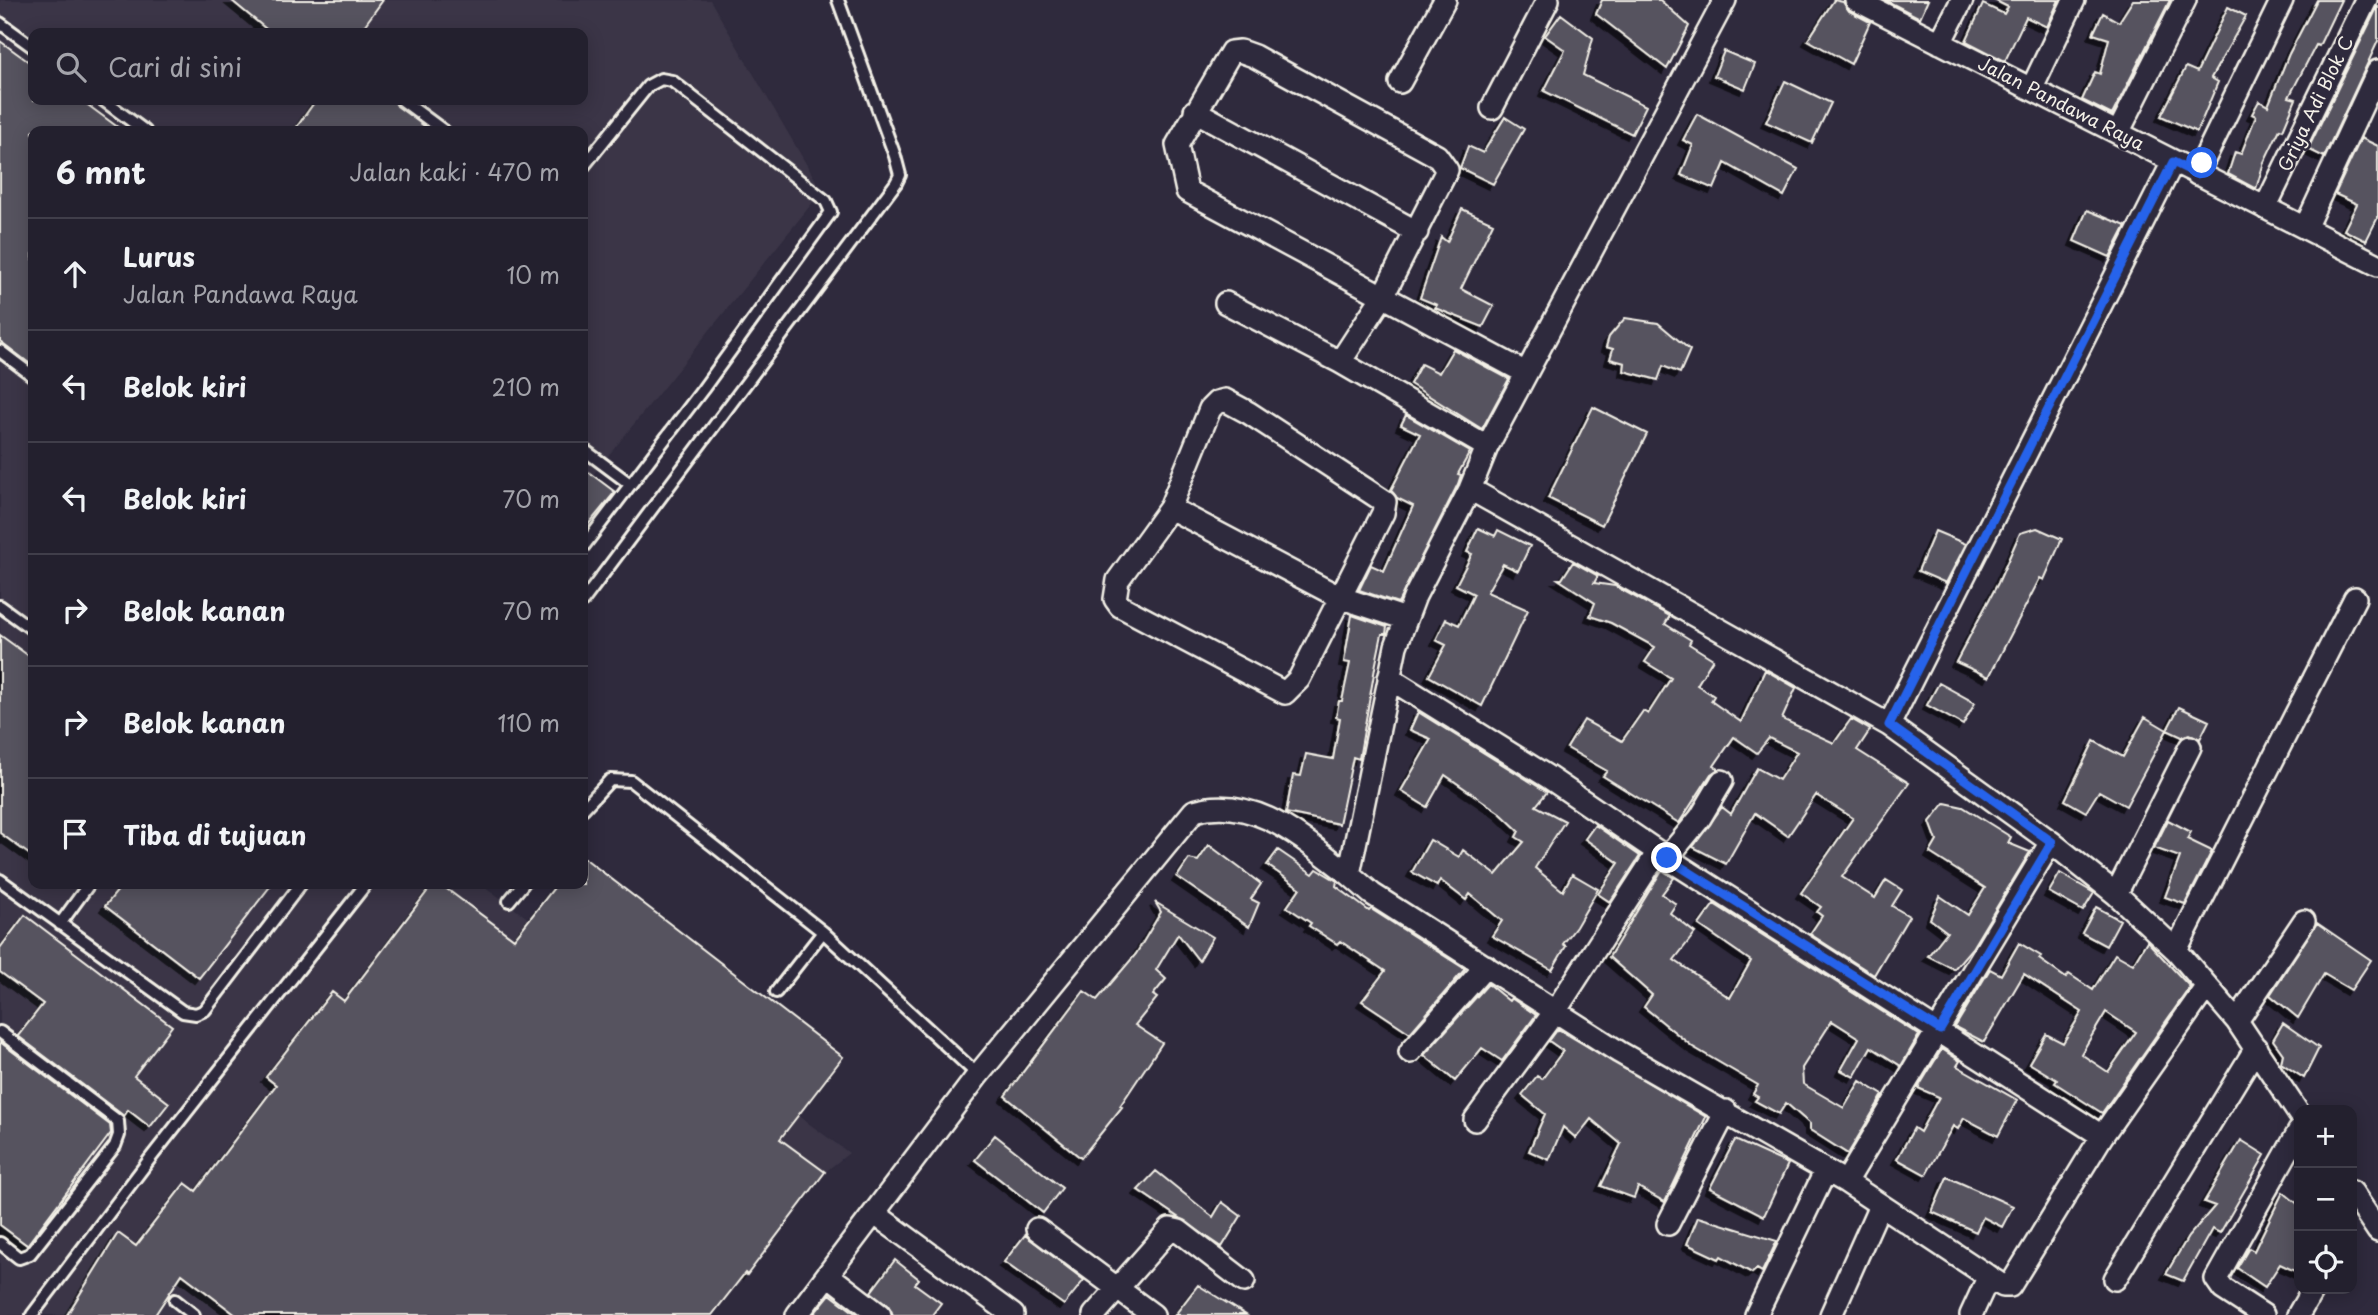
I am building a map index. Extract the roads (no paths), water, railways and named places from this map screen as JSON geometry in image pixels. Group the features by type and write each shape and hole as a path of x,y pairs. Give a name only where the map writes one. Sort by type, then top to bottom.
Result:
{"street":[{"path":"1400,82 1445,0"},
{"path":"1492,108 1548,0"},
{"path":"1349,874 1389,678 1415,596 1470,489 1487,447 1725,0"},
{"path":"1940,43 1962,0"},
{"path":"2032,88 2074,0"},
{"path":"2118,133 2185,0"},
{"path":"2197,174 2282,0"},
{"name":"Griya Adi Blok C","path":"2265,208 2366,0"},
{"name":"Jalan Pandawa Raya","path":"1860,1 2305,228 2376,258"},
{"path":"1340,362 1383,296 1447,170 1437,156 1240,51 1231,52 1221,65 1177,145 1187,191 1383,296 1526,373"},
{"path":"2305,228 2378,71"},
{"path":"1195,111 1416,232"},
{"path":"1889,725 2173,162"},
{"path":"1226,303 1340,362 1487,447"},
{"path":"1225,400 1385,502 1383,513 1299,679 1290,691 1281,692 1120,606 1115,599 1118,580 1170,508 1210,409 1217,402 1225,400"},
{"path":"1470,489 1889,725 2052,842 2116,894 2176,950 2237,1021 2294,1106"},
{"path":"1170,508 1339,597 1406,619"},
{"path":"2176,950 2355,598"},
{"path":"1389,678 1548,777 1663,855 2102,1136"},
{"path":"2116,894 2190,747"},
{"path":"1475,1120 1556,1010 1663,855 1700,818 1722,781"},
{"path":"797,1315 978,1075 1187,817 1205,807 1237,807 1274,820 1349,874 1372,894 1619,1052 1846,1182 2003,1286 2013,1285 2102,1136 2207,986"},
{"path":"1846,1182 2052,842"},
{"path":"2237,1021 2304,921"},
{"path":"1410,1052 1486,966"},
{"path":"2115,1279 2256,1048"},
{"path":"1668,1224 1726,1111"},
{"path":"2263,1315 2223,1289 2216,1279 2294,1140"},
{"path":"1756,1315 1825,1172"},
{"path":"1831,1315 1880,1205"},
{"path":"2357,1208 2378,1231"},
{"path":"875,1214 1013,1315"},
{"path":"1094,1315 1167,1230 1174,1228 1244,1281"},
{"path":"1037,1229 1153,1315"},
{"path":"828,1275 880,1315"},
{"path":"1971,1315 1989,1276"},
{"path":"2298,1315 2310,1294"}],"lane":[{"path":"588,594 900,175 838,0"},
{"path":"0,23 28,43"},
{"path":"588,161 648,86 661,79 672,81 826,201 831,212 712,378 588,540"},
{"path":"110,105 138,126"},
{"path":"409,105 437,126"},
{"path":"0,351 28,372"},
{"path":"588,453 630,484"},
{"path":"0,606 28,626"},
{"path":"588,804 610,780 631,781 823,932 978,1075"},
{"path":"0,880 183,1012 196,1014 205,1010 297,889"},
{"path":"60,924 85,889"},
{"path":"32,1315 149,1160 362,889"},
{"path":"509,901 519,889"},
{"path":"776,992 823,932"},
{"path":"0,1032 118,1121 120,1130 115,1146 30,1254 19,1258 0,1243"},
{"path":"175,1300 194,1315"}]}
